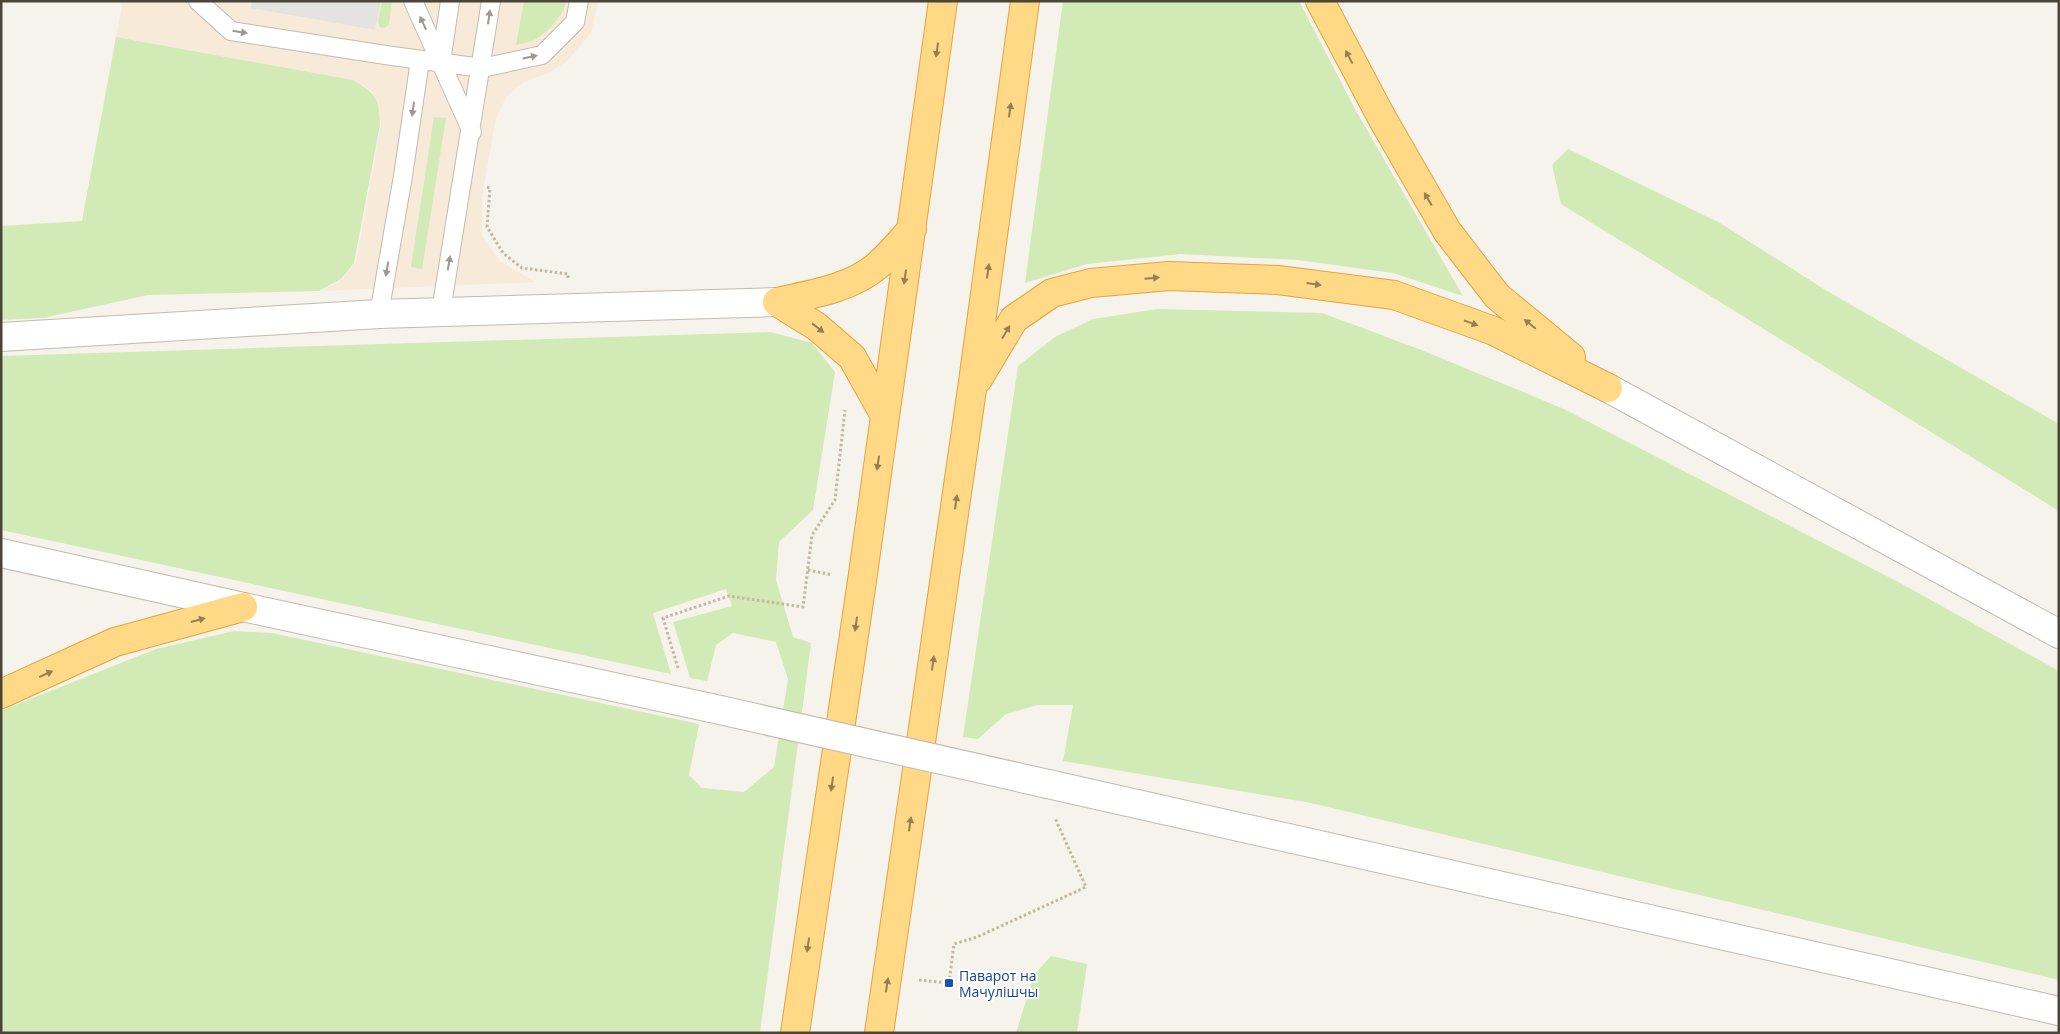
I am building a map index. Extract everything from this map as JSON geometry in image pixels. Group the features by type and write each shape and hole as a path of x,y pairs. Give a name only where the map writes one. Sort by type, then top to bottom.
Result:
{"highway":[{"path":"795,1033 862,581 943,1"},
{"path":"879,1033 972,389 1025,1"},
{"path":"1320,1 1382,118 1447,231 1497,296 1608,388"},
{"path":"777,302 834,290 858,279 878,265 912,229"},
{"path":"972,389 1014,319 1052,293 1091,283 1169,276 1278,280 1394,295 1494,331 1608,388"},
{"path":"777,302 816,326 852,357 884,414"},
{"path":"1,694 115,642 243,607"}],"street":[{"path":"1,337 441,311 777,302"},
{"path":"1608,388 2059,634"},
{"path":"1,552 243,607 711,708 2059,1011"}],"lane":[{"path":"413,1 472,132"},
{"path":"441,63 450,1"},
{"path":"441,311 472,132 491,1"},
{"path":"200,2 231,31 482,68 542,55 575,22 579,1"},
{"path":"379,314 403,176 420,60"}],"path":[{"path":"490,188 486,227 503,253 522,268 568,274 569,309"},
{"path":"680,673 664,618 729,596 803,607 812,535 834,500 846,402"},
{"path":"888,976 948,983 954,944 1086,887 1052,812"}],"shaded area":[{"path":"123,1 598,1 591,33 566,62 546,74 524,82 506,97 495,122 482,198 482,236 500,261 535,282 321,291 343,279 356,262 381,124 379,108 373,92 353,80 116,37"},
{"path":"252,1 381,1 375,30 251,8"}],"green space":[{"path":"382,1 392,1 389,25 384,28 380,27 378,22"},
{"path":"524,1 566,1 555,23 541,36 516,45"},
{"path":"1063,1 1299,1 1355,109 1463,296 1393,273 1298,260 1181,254 1087,264 1025,283"},
{"path":"116,37 353,80 375,97 379,108 380,125 354,263 341,279 319,291 148,295 43,318 1,320 1,226 82,221"},
{"path":"434,117 446,118 422,269 411,267"},
{"path":"1568,149 1720,223 1827,291 2059,424 2059,511 1561,204 1552,165"},
{"path":"1157,309 1322,313 1419,349 1564,409 1902,584 2059,671 2059,980 1311,803 1063,761 1073,705 1038,705 1006,714 978,739 963,737 1018,366 1055,337 1093,319"},
{"path":"770,332 812,343 835,372 813,510 779,542 776,580 793,637 811,643 760,1033 1,1033 1,712 5,709 156,649 234,631 272,633 699,724 689,775 702,788 744,792 774,767 788,679 776,642 733,633 716,645 707,681 690,678 673,622 732,606 726,589 653,613 671,674 1,530 1,356"},
{"path":"1051,956 1087,964 1077,1033 1016,1033 1034,975"}],"place":[{"name":"Паварот на Мачулішчы","path":"949,983"}]}
